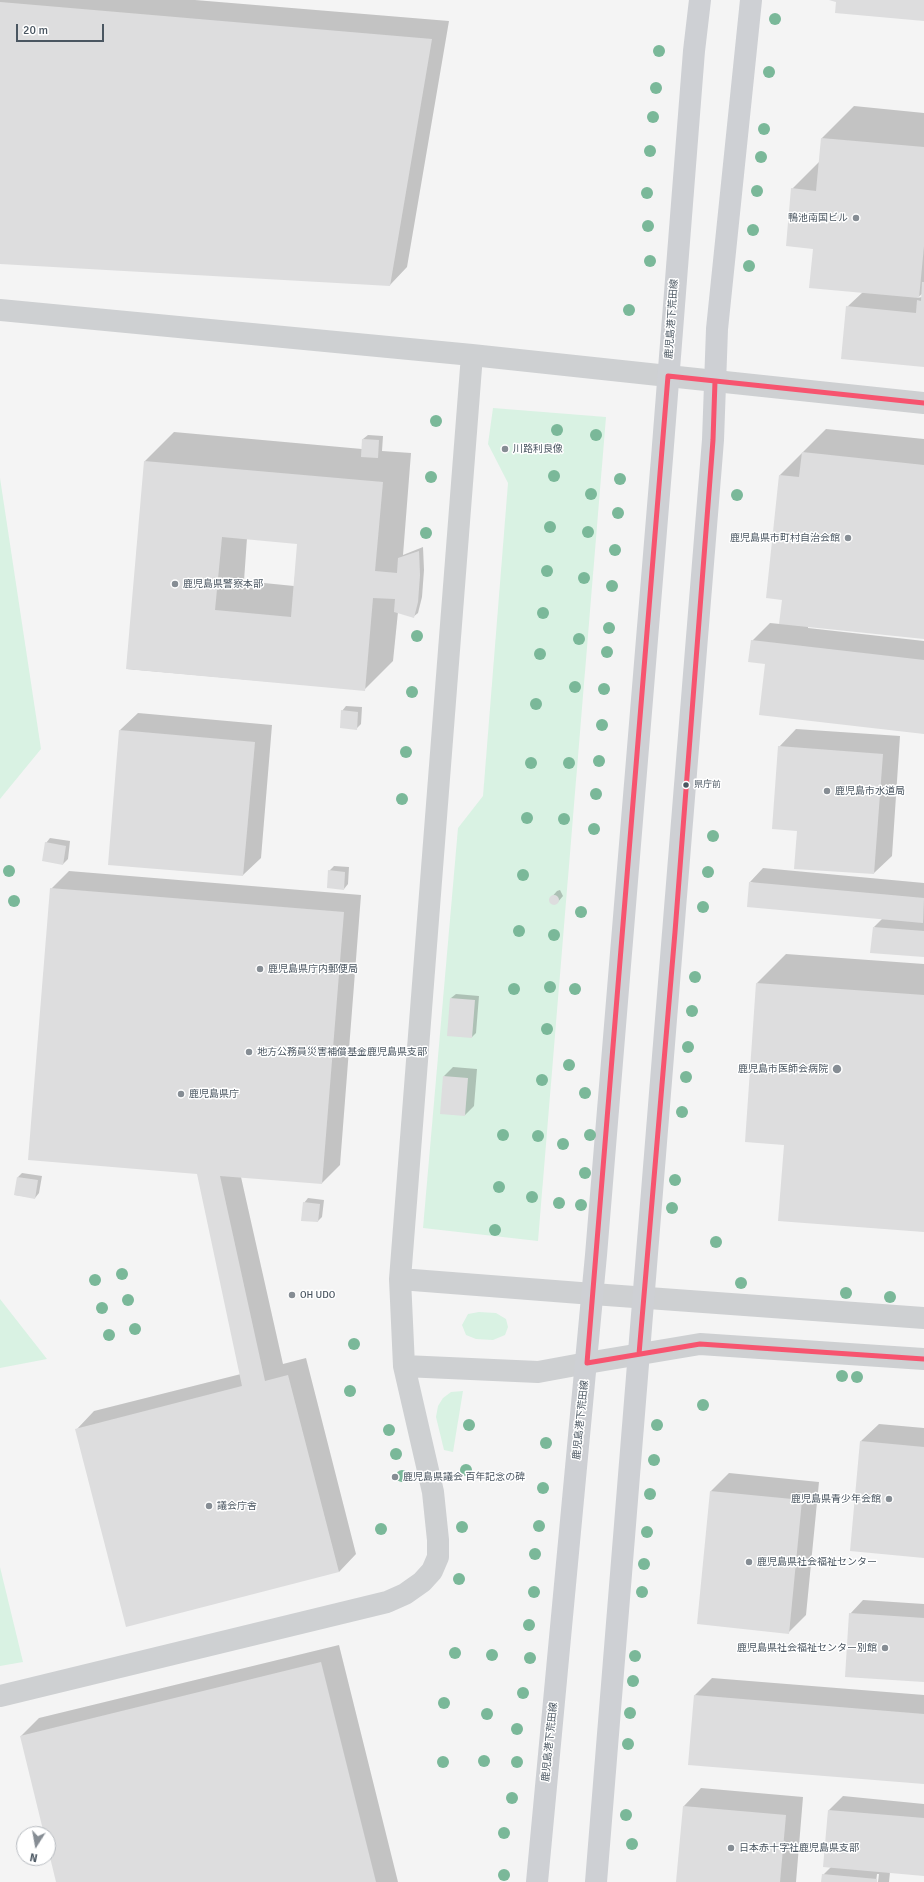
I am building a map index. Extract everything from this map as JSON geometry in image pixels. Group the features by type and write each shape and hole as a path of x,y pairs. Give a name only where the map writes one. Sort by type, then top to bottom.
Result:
{"main road":[{"name":"鹿児島港下荒田線","path":"537,1882 593,1294 693,58 700,0"},
{"path":"596,1882 638,1354 676,916 713,440 717,329 751,0"}],"street":[{"path":"0,310 472,355 924,403"},
{"path":"0,1696 387,1602 404,1594 422,1582 432,1571 438,1557 438,1540 433,1492 404,1366 400,1279 472,355"},
{"path":"400,1279 924,1318"},
{"path":"404,1366 538,1372 700,1344 924,1359"}],"green space":[{"path":"493,408 606,417 538,1241 423,1228 458,828 483,796 508,483 488,444"},
{"path":"0,478 41,749 0,799"},
{"path":"0,1299 47,1359 0,1368"},
{"path":"479,1312 496,1313 506,1319 508,1327 505,1335 493,1340 476,1339 466,1335 462,1325 468,1314"},
{"path":"463,1391 453,1452 444,1450 436,1417 438,1406 443,1398 451,1392"},
{"path":"0,1567 23,1662 0,1666"}],"building":[{"path":"829,0 924,0 924,21 835,13 836,2"},
{"path":"0,2 432,39 390,286 0,264"},
{"name":"鴨池南国ビル","path":"821,138 924,147 924,246 919,298 809,288 813,249 786,246 791,188 816,191"},
{"path":"922,282 924,282 924,367 841,359 846,306 916,313 917,300 921,301"},
{"path":"362,439 379,440 378,458 361,457"},
{"name":"鹿児島県市町村自治会館","path":"802,452 924,465 924,639 779,624 782,600 766,598 779,475 799,477"},
{"name":"鹿児島県警察本部","path":"144,461 383,482 375,571 397,573 398,558 419,551 420,575 418,602 414,618 394,612 395,599 373,598 365,691 126,669","holes":["222,537 297,544 291,617 215,610"]},
{"path":"751,640 924,660 924,734 759,715 765,664 748,662"},
{"path":"341,710 358,712 357,730 340,728"},
{"path":"119,730 255,742 243,876 108,865"},
{"name":"鹿児島市水道局","path":"778,746 883,754 874,874 794,869 797,831 772,829"},
{"path":"45,842 66,846 63,865 42,861"},
{"path":"328,870 345,872 344,890 327,888"},
{"path":"749,882 924,898 923,923 747,907"},
{"path":"50,888 344,912 322,1184 220,1176 265,1381 288,1375 339,1572 126,1627 75,1429 242,1386 197,1174 28,1160"},
{"path":"552,895 556,895 558,896 558,904 552,905 549,902 549,898"},
{"path":"873,927 924,931 924,957 870,953"},
{"name":"鹿児島市医師会病院","path":"756,983 924,995 924,1232 778,1221 784,1145 745,1142"},
{"path":"450,998 475,1000 472,1038 447,1036"},
{"path":"443,1076 468,1078 465,1116 440,1114"},
{"path":"17,1177 38,1180 35,1199 14,1195"},
{"path":"303,1202 320,1204 318,1222 301,1221"},
{"name":"鹿児島県青少年会館","path":"860,1441 924,1447 924,1558 850,1551"},
{"name":"鹿児島県社会福祉センター","path":"710,1491 802,1500 789,1634 697,1624"},
{"name":"鹿児島県社会福祉センター別館","path":"849,1613 924,1618 924,1682 845,1677"},
{"path":"321,1662 376,1882 56,1882 52,1866 56,1866 56,1826 42,1826 20,1736"},
{"path":"694,1695 924,1714 924,1784 688,1765"},
{"name":"日本赤十字社鹿児島県支部","path":"683,1806 786,1815 780,1882 676,1882"},
{"path":"828,1810 924,1818 924,1876 823,1867"},
{"path":"822,1874 877,1879 877,1882 821,1882"}],"transit line":[{"path":"924,403 668,376 587,1363 700,1344 924,1359"},
{"path":"639,1354 675,932 713,440 715,381"}],"place":[{"name":"鴨池南国ビル","path":"856,218"},
{"name":"川路利良像","path":"505,449"},
{"name":"鹿児島県市町村自治会館","path":"848,538"},
{"name":"鹿児島県警察本部","path":"175,584"},
{"name":"県庁前","path":"686,785"},
{"name":"鹿児島市水道局","path":"827,791"},
{"name":"鹿児島県庁内郵便局","path":"260,969"},
{"name":"地方公務員災害補償基金鹿児島県支部","path":"249,1052"},
{"name":"鹿児島市医師会病院","path":"837,1069"},
{"name":"鹿児島県庁","path":"181,1094"},
{"name":"OH UDO","path":"292,1295"},
{"name":"鹿児島県議会 百年記念の碑","path":"395,1477"},
{"name":"鹿児島県青少年会館","path":"889,1499"},
{"name":"議会庁舎","path":"209,1506"},
{"name":"鹿児島県社会福祉センター","path":"749,1562"},
{"name":"鹿児島県社会福祉センター別館","path":"885,1648"},
{"name":"日本赤十字社鹿児島県支部","path":"731,1848"}]}
